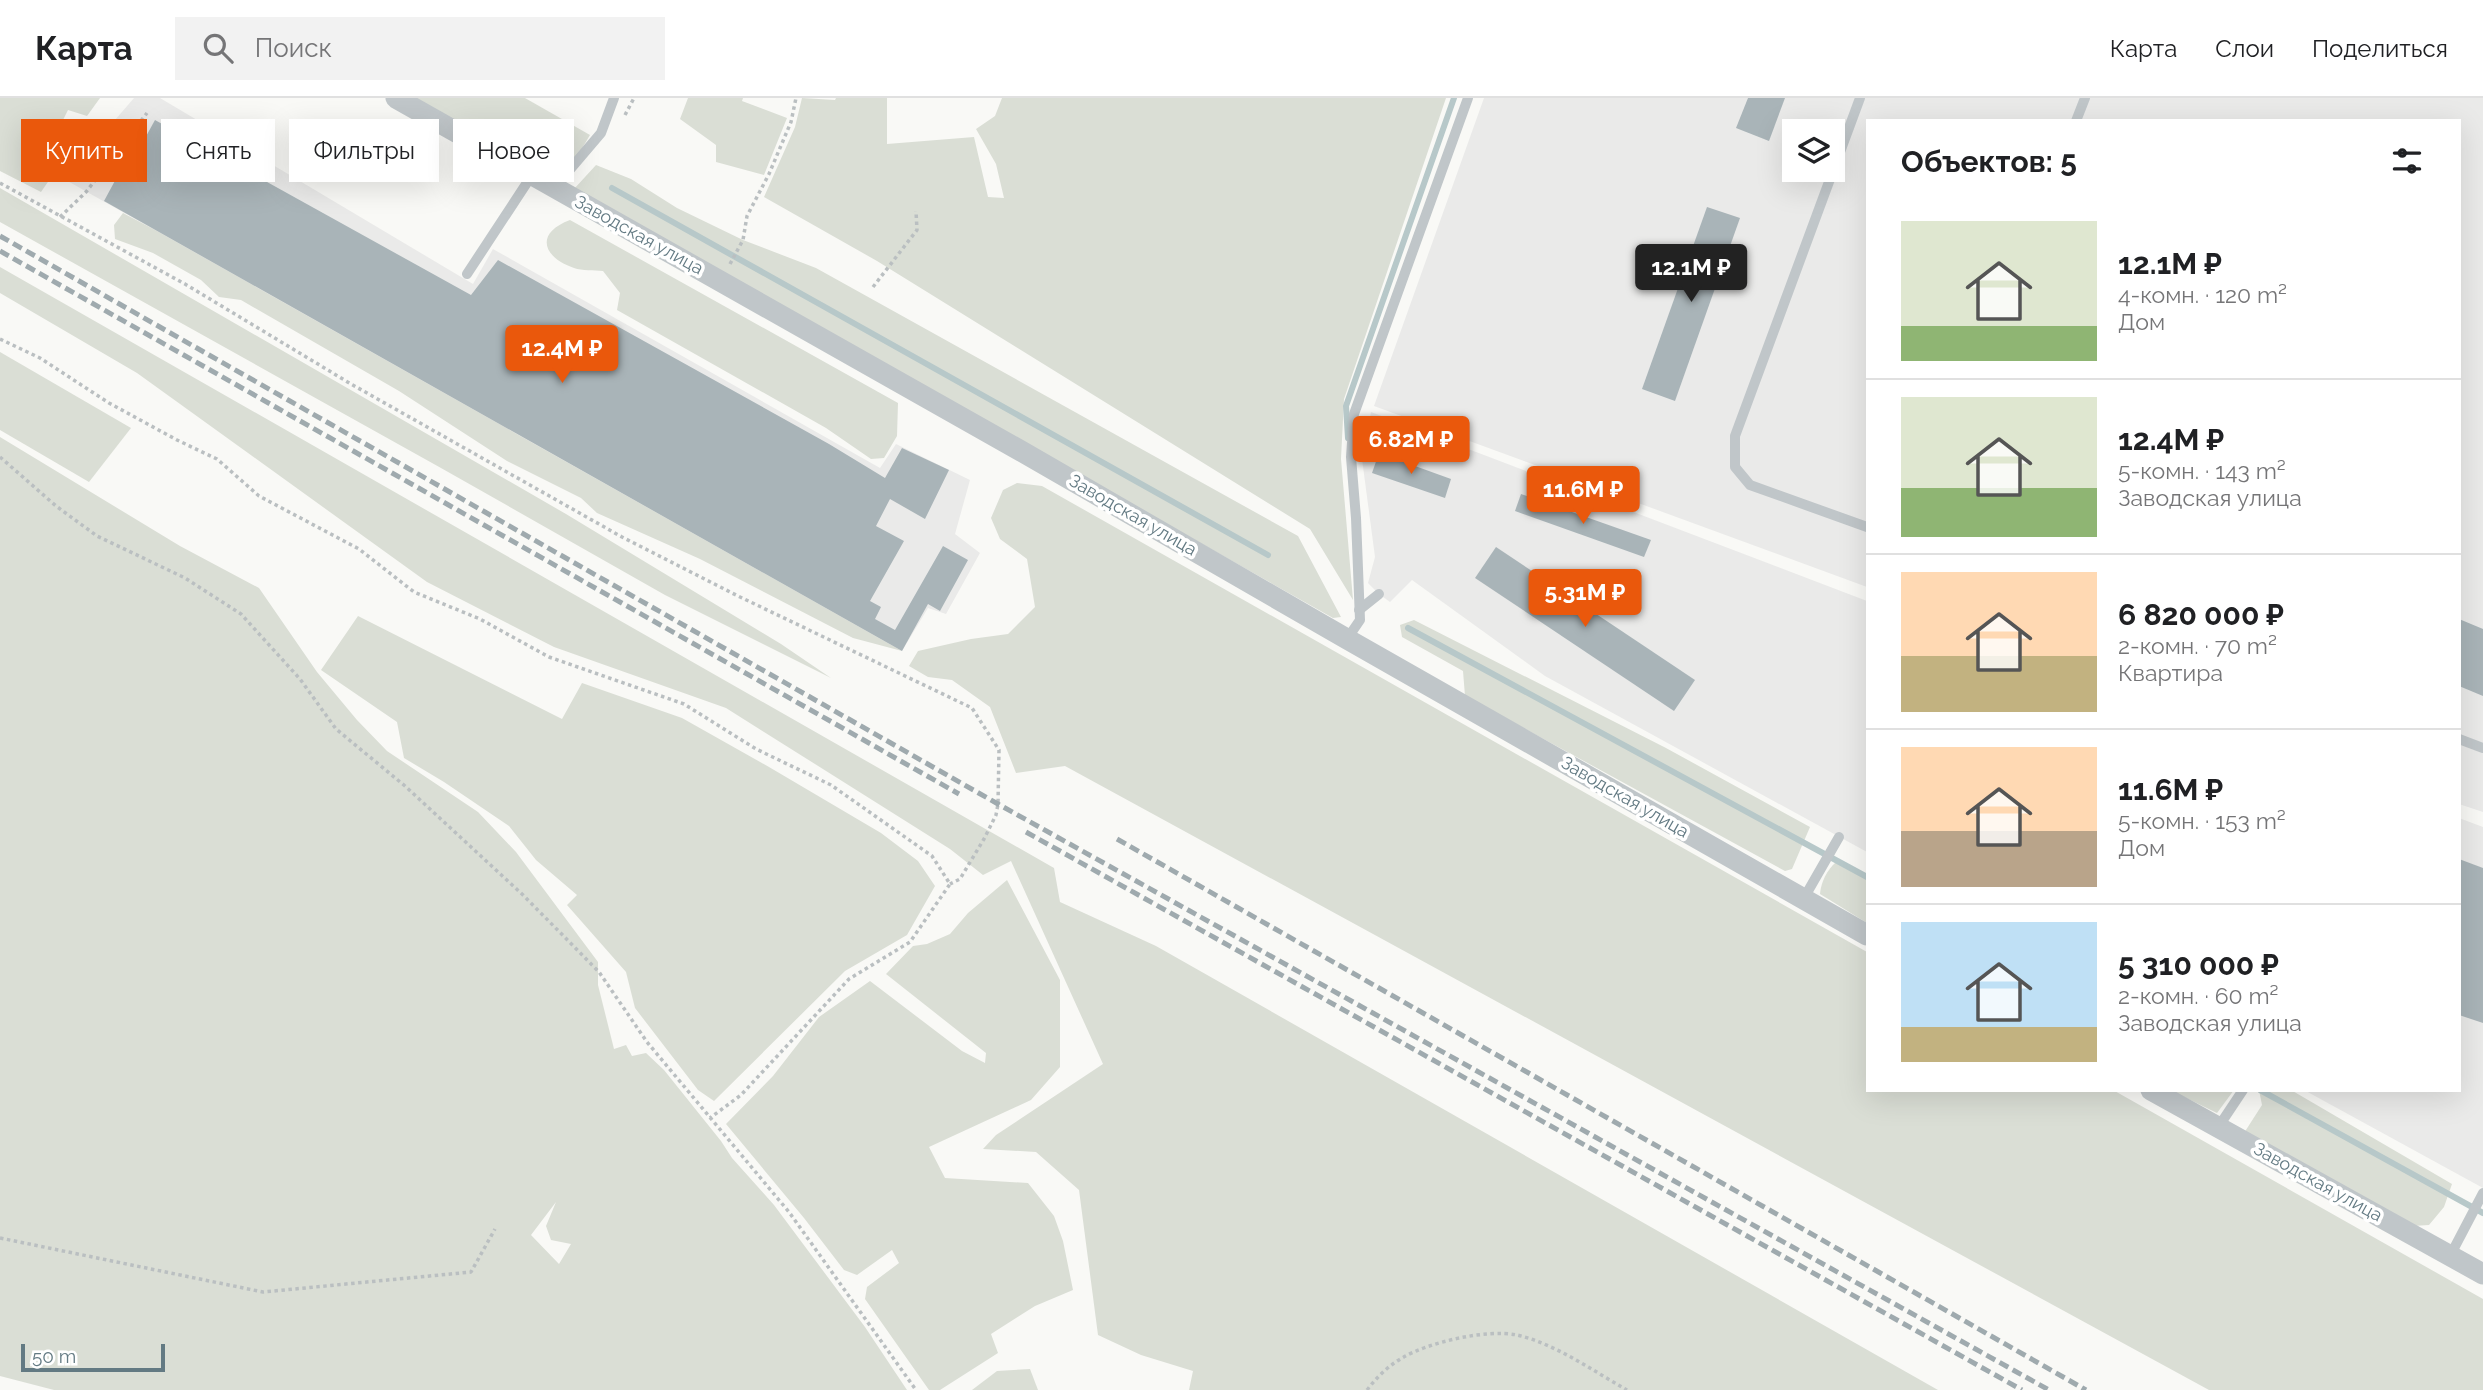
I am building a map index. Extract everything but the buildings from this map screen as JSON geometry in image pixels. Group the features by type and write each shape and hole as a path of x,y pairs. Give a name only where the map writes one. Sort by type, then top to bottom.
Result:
{"street":[{"name":"Заводская улица","path":"397,98 453,130"},
{"name":"Заводская улица","path":"546,182 1866,934"},
{"name":"Заводская улица","path":"2155,1092 2483,1274"}],"lane":[{"path":"555,187 601,133 614,98"},
{"path":"1347,639 1360,620 1351,457 1354,414 1468,98"},
{"path":"1860,98 1735,436 1735,467 1750,485 1866,527"},
{"path":"2077,119 2085,98"},
{"path":"467,274 527,182"},
{"path":"1359,610 1379,594"},
{"path":"2461,740 2483,748"},
{"path":"1804,898 1839,836"},
{"path":"2218,1126 2242,1092"},
{"path":"2450,1255 2483,1193"}],"path":[{"path":"720,281 743,240 747,216 769,174 796,98"},
{"path":"60,217 86,192 147,113"},
{"path":"0,183 185,284 351,384 622,537 771,613 972,708 999,750 998,804 996,815 984,839 960,879 950,884 910,942 849,979 741,1096 710,1118"},
{"path":"873,287 917,230 916,211"},
{"path":"0,338 40,358 109,403 165,434 217,458 260,496 359,549 414,592 480,619 549,657 684,704 756,749 831,785 932,856 950,884"},
{"path":"0,457 56,506 97,536 184,578 241,614 300,679 337,729 405,786 523,895 598,972 647,1042 789,1212 916,1390"},
{"path":"0,1238 263,1292 471,1272 495,1229"},
{"path":"1367,1390 1378,1376 1404,1357 1443,1343 1483,1335 1515,1335 1544,1344 1627,1390"}],"shaded area":[{"path":"0,98 100,98 87,116 68,110 64,119 21,119 21,182 0,171"},
{"path":"134,98 160,98 195,119 161,119 161,182 275,182 275,166 289,175 289,182 301,182 473,284 493,249 880,468 896,444 970,480 955,534 980,553 946,614 928,608 902,651 69,182 147,182 147,119 116,119"},
{"path":"412,98 525,98 562,119 453,119"},
{"path":"688,98 743,98 742,101 787,118 764,175 716,162 716,145 680,119"},
{"path":"802,98 887,98 887,144 974,137 988,197 1004,198 996,164 976,129 995,116 1002,98 1446,98 1344,399 1341,459 1353,600 1310,529 877,261 764,197 795,127"},
{"path":"1484,98 2483,98 2483,812 2461,805 2461,119 1866,119 1866,587 1374,406"},
{"path":"574,126 590,135 574,158"},
{"path":"596,165 631,179 677,208 743,240 816,268 1298,536 1341,617 1333,618 574,189"},
{"path":"21,182 48,182 41,192"},
{"path":"0,188 566,514 781,644 831,678 665,595 0,222"},
{"path":"123,213 902,651 853,638 700,559 597,513 581,498 507,461 399,391 241,300 219,297 201,280 153,253 115,239 114,225"},
{"path":"570,220 898,403 897,436 884,458 871,459 826,428 617,310 620,293 603,271 574,268 555,258 549,251 547,238 551,231"},
{"path":"0,267 1054,868 1060,902 1156,946 1938,1390 1189,1390 1193,1371 1141,1355 1098,1335 1079,1190 1036,1152 983,1149 996,1135 1103,1064 1011,861 983,875 950,849 726,708 554,647 427,582 137,373 0,293"},
{"path":"0,352 131,428 89,482 0,430"},
{"path":"1371,412 1866,601 1866,851 1545,676 1412,580 1390,602 1379,594 1368,583 1375,557 1362,459"},
{"path":"0,437 180,546 259,588 317,672 387,751 478,812 516,852 598,962 598,985 614,1049 626,1045 632,1056 646,1053 664,1070 732,1158 774,1205 865,1327 907,1390 54,1390 0,1376","holes":["556,1202 546,1226 551,1240 571,1244 559,1264 531,1235"]},
{"path":"1017,483 1042,486 1866,951 1866,1092 2117,1092 2483,1299 2483,1390 2209,1390 1065,766 1016,773 990,707 952,680 928,677 909,666 918,651 1008,634 1035,607 1027,559 1000,539 991,518 1003,490"},
{"path":"358,616 562,719 582,683 682,718 881,833 918,861 935,886 907,935 845,971 714,1101 698,1090 635,1008 626,972 567,905 577,895 536,860 509,826 404,758 397,722 321,670"},
{"path":"1414,620 1666,748 1810,827 1792,869 1785,871 1465,696 1463,671 1402,637 1400,625"},
{"path":"2461,819 2483,827 2483,1188 2308,1092 2461,1092"},
{"path":"1836,862 1866,878 1866,922 1820,894 1830,869"},
{"path":"1007,880 1060,980 1060,1067 1031,1100 929,1147 945,1178 1028,1183 1054,1216 1063,1241 1073,1290 1035,1306 991,1334 998,1353 940,1390 929,1390 865,1299 867,1287 899,1263 892,1250 857,1275 844,1270 726,1124 773,1076 819,1017 870,981 962,1051 985,1063 986,1053 886,974 913,946 927,944 950,934 968,913"},
{"path":"2174,1092 2233,1092 2217,1113"},
{"path":"2259,1092 2294,1092 2452,1184 2444,1207 2429,1225 2413,1226 2244,1133 2262,1105"},
{"path":"1030,1369 1038,1390 972,1390 997,1371"}],"waterway":[{"path":"1348,438 1346,406 1454,98"},
{"path":"612,188 1268,555"},
{"path":"1408,628 1866,876"},
{"path":"2264,1092 2483,1213"}],"railway":[{"path":"0,236 998,804 2049,1390"},
{"path":"0,251 959,794"},
{"path":"1026,832 2022,1390"},
{"path":"1117,839 2086,1390"}]}
